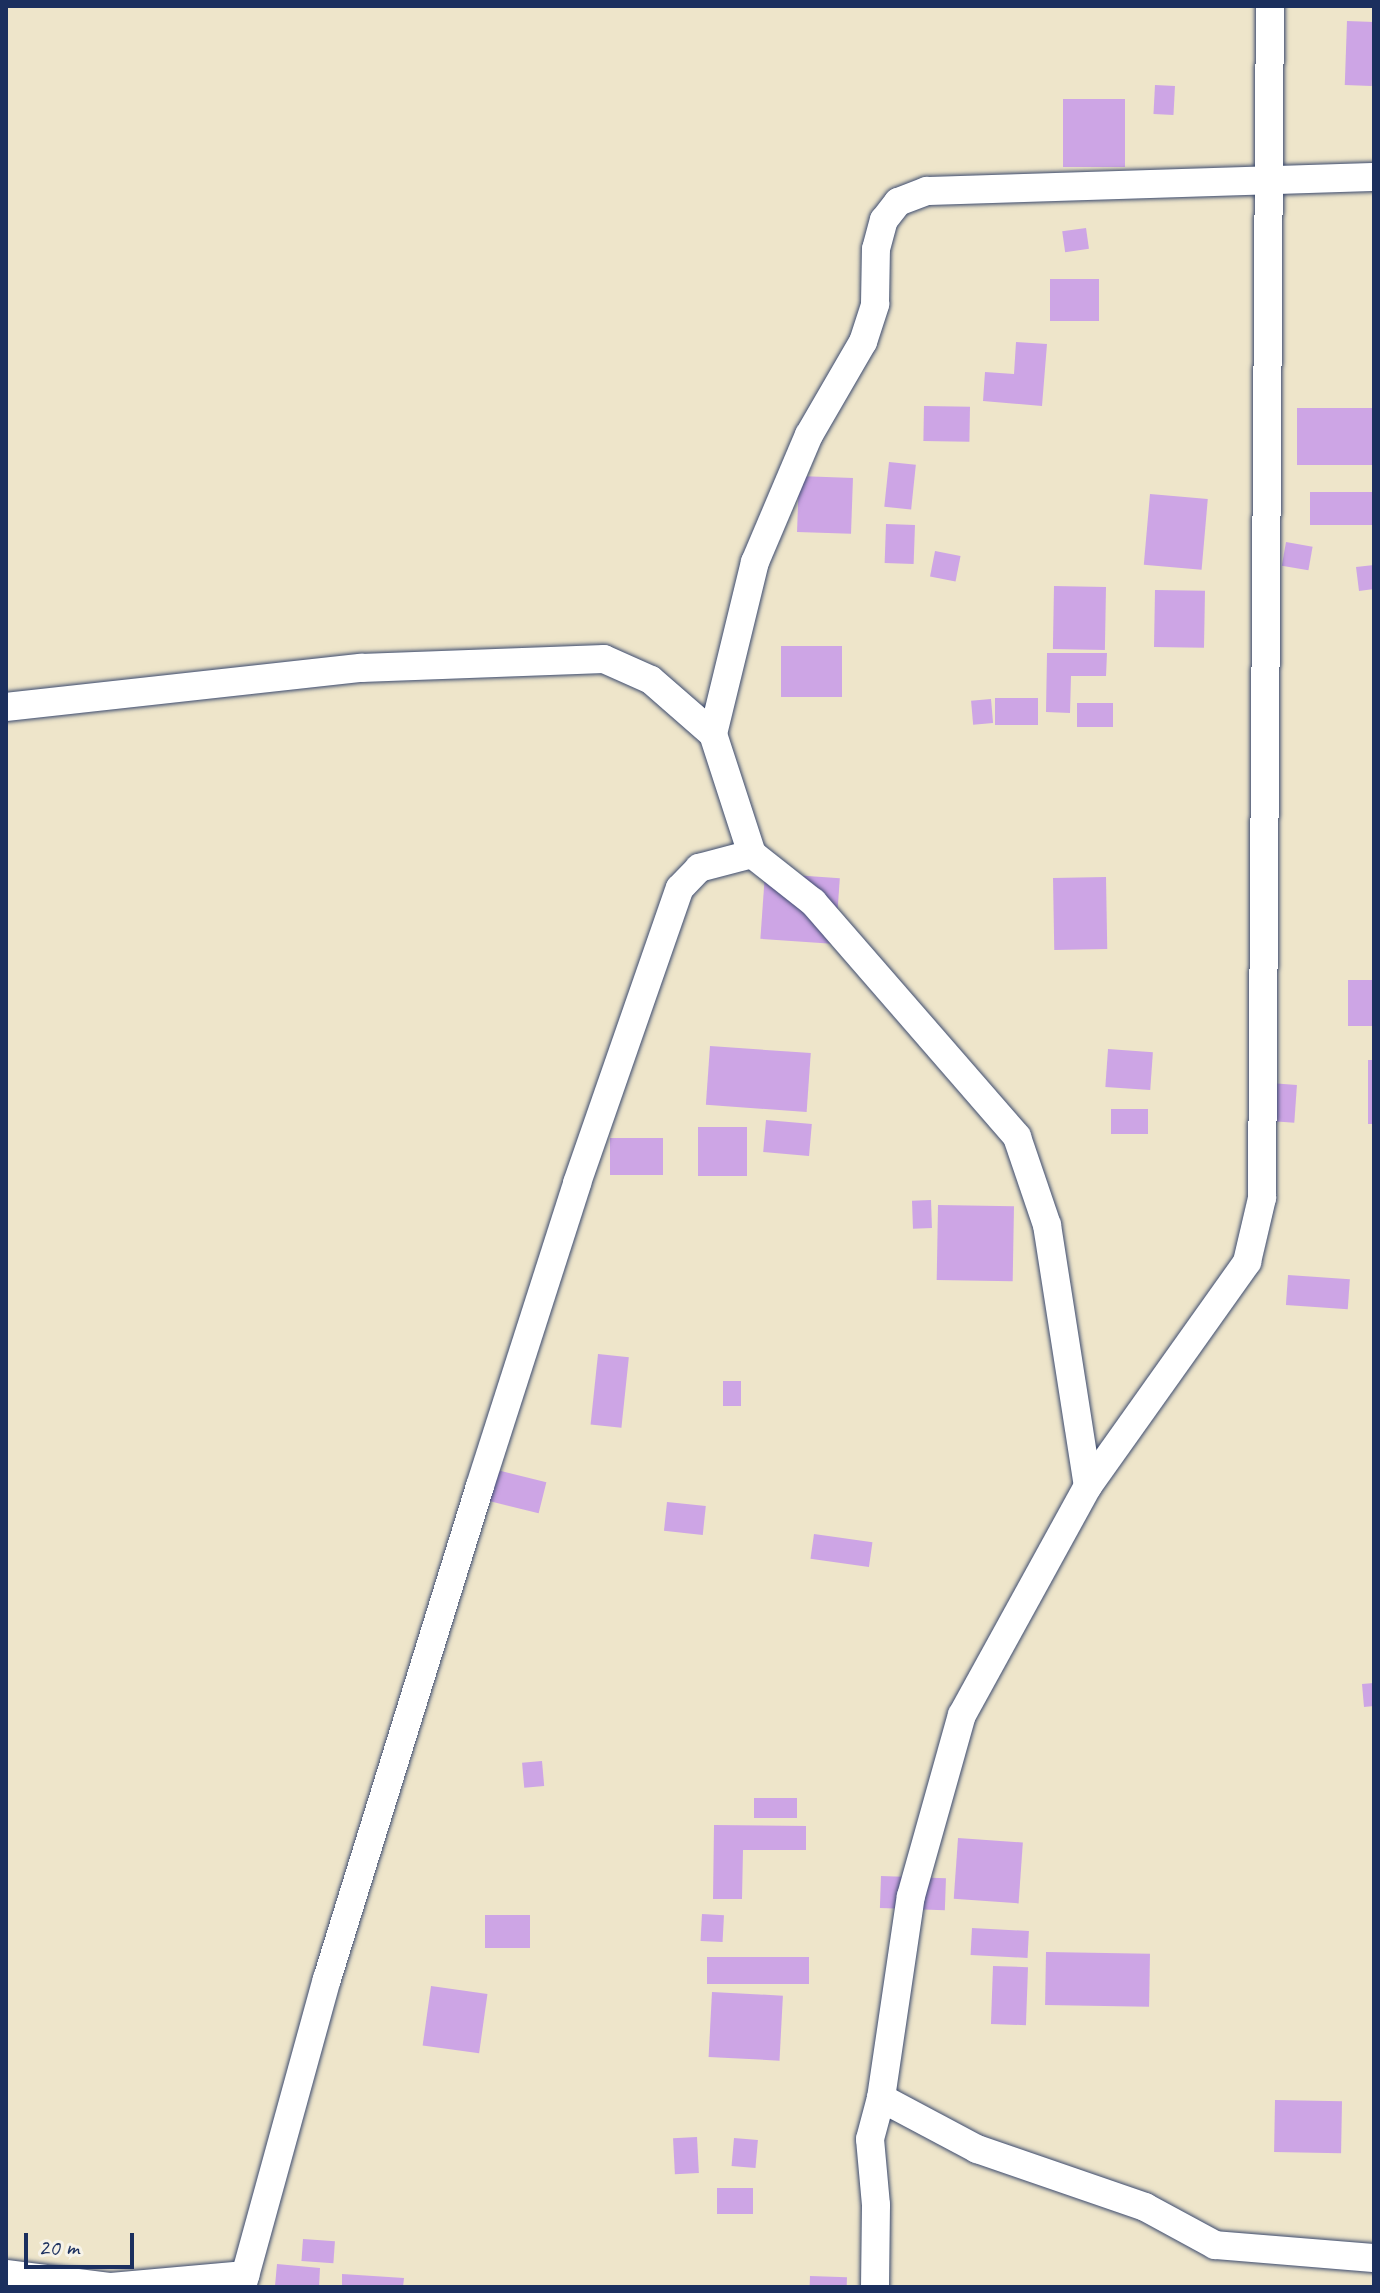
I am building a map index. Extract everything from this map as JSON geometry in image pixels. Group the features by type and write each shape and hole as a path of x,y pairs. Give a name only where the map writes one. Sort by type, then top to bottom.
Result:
{"street":[{"path":"875,2287 876,2205 870,2139 881,2098 911,1896 962,1715 1088,1486 1247,1262 1262,1198 1270,6"},
{"path":"713,734 755,562 809,435 863,342 875,304 876,249 884,220 898,202 927,191 1268,177 1374,177"},
{"path":"6,707 361,668 604,659 651,680 713,734 752,854 813,902 1017,1137 1047,1225 1088,1486"},
{"path":"6,2274 111,2287 244,2281 327,1979 480,1486 577,1183 680,888 699,868 752,854"},
{"path":"881,2098 977,2149 1145,2207 1215,2245 1374,2258"}],"building":[{"path":"1347,21 1374,22 1372,86 1345,85"},
{"path":"1155,85 1175,86 1173,115 1153,114"},
{"path":"1063,99 1125,99 1125,167 1063,167"},
{"path":"1086,228 1089,249 1065,252 1062,231"},
{"path":"1050,279 1099,279 1099,321 1050,321"},
{"path":"1016,342 1047,344 1042,406 983,401 985,372 1014,374"},
{"path":"924,406 970,407 969,442 923,441"},
{"path":"1297,408 1374,408 1374,465 1297,465"},
{"path":"889,462 916,465 911,510 884,507"},
{"path":"799,476 853,478 851,534 797,532"},
{"path":"1310,492 1374,492 1374,525 1310,525"},
{"path":"1150,494 1208,499 1202,570 1144,565"},
{"path":"886,524 915,525 914,564 885,563"},
{"path":"1286,542 1313,547 1308,570 1282,566"},
{"path":"935,551 961,556 956,581 930,577"},
{"path":"1374,565 1374,589 1359,591 1356,567"},
{"path":"1054,586 1106,587 1105,650 1053,649"},
{"path":"1155,590 1205,591 1204,648 1154,647"},
{"path":"781,646 842,646 842,697 781,697"},
{"path":"1047,653 1107,653 1106,676 1071,676 1070,713 1046,712"},
{"path":"995,698 1038,698 1038,725 995,725"},
{"path":"991,699 993,723 973,725 971,701"},
{"path":"1077,703 1113,703 1113,727 1077,727"},
{"path":"765,873 840,878 835,944 760,939"},
{"path":"1106,877 1107,949 1054,950 1053,878"},
{"path":"1348,980 1374,980 1374,1026 1348,1026"},
{"path":"710,1046 811,1053 807,1112 706,1105"},
{"path":"1108,1049 1153,1052 1150,1090 1105,1087"},
{"path":"1368,1060 1374,1060 1374,1124 1368,1124"},
{"path":"1270,1083 1297,1085 1294,1123 1267,1121"},
{"path":"1111,1109 1148,1109 1148,1134 1111,1134"},
{"path":"766,1120 812,1124 809,1156 763,1152"},
{"path":"698,1127 747,1127 747,1176 698,1176"},
{"path":"610,1138 663,1138 663,1175 610,1175"},
{"path":"931,1200 932,1228 913,1229 912,1201"},
{"path":"938,1205 1014,1206 1013,1281 937,1280"},
{"path":"1288,1275 1350,1279 1348,1309 1286,1305"},
{"path":"598,1354 629,1357 621,1428 591,1425"},
{"path":"723,1381 741,1381 741,1406 723,1406"},
{"path":"493,1469 546,1482 539,1513 485,1500"},
{"path":"667,1502 706,1506 703,1535 664,1531"},
{"path":"814,1534 872,1542 869,1567 811,1559"},
{"path":"1374,1683 1374,1706 1364,1707 1362,1684"},
{"path":"542,1761 544,1786 524,1788 522,1763"},
{"path":"754,1798 797,1798 797,1818 754,1818"},
{"path":"714,1825 806,1826 806,1850 743,1850 742,1899 713,1899"},
{"path":"958,1838 1023,1843 1019,1903 954,1899"},
{"path":"881,1876 946,1878 945,1910 880,1908"},
{"path":"702,1914 724,1915 723,1942 701,1941"},
{"path":"485,1915 530,1915 530,1948 485,1948"},
{"path":"972,1928 1029,1931 1028,1958 971,1955"},
{"path":"1046,1952 1150,1954 1149,2007 1045,2005"},
{"path":"707,1957 809,1957 809,1984 707,1984"},
{"path":"993,1966 1028,1967 1026,2025 991,2024"},
{"path":"431,1986 487,1994 479,2053 423,2045"},
{"path":"712,1992 783,1996 780,2061 709,2057"},
{"path":"1275,2100 1342,2101 1341,2153 1274,2152"},
{"path":"697,2137 699,2173 675,2174 673,2138"},
{"path":"734,2138 758,2140 755,2168 732,2166"},
{"path":"717,2188 753,2188 753,2214 717,2214"},
{"path":"303,2239 335,2241 333,2263 301,2261"},
{"path":"277,2264 320,2268 319,2287 275,2286"},
{"path":"342,2274 404,2278 403,2287 342,2287"},
{"path":"810,2276 847,2277 847,2287 810,2287"}]}
